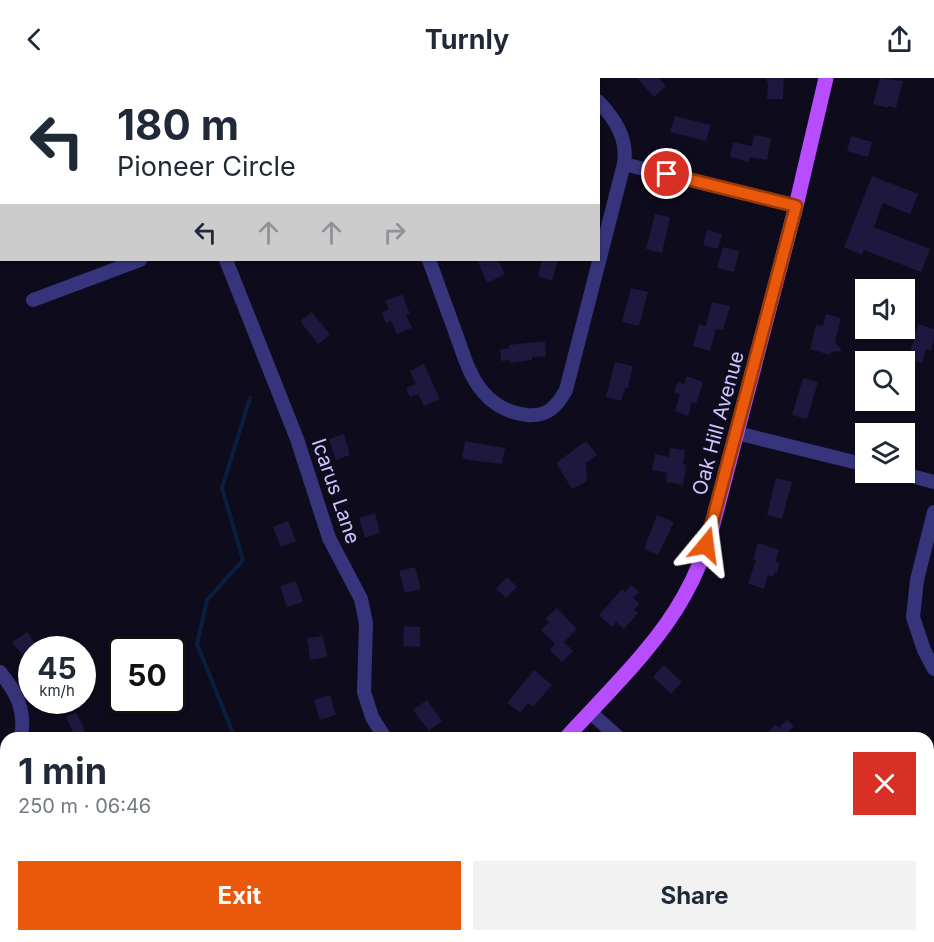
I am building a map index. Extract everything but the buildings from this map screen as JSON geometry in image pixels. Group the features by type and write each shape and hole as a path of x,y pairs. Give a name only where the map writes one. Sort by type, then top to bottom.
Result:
{"main road":[{"name":"Oak Hill Avenue","path":"572,732 644,651 673,614 700,563 712,528 796,206 826,78"}],"street":[{"path":"600,103 621,132 626,152 600,258"},
{"path":"624,164 796,206"},
{"path":"33,300 137,261"},
{"name":"Icarus Lane","path":"226,261 293,429 329,538 361,599 366,622 364,692 372,717 381,732"},
{"path":"429,261 467,366 482,392 498,405 517,414 542,415 552,410 560,402 566,390 599,261"},
{"path":"737,433 855,462"},
{"path":"915,477 934,482"},
{"path":"934,512 917,580 913,617 924,650 934,669"},
{"path":"0,672 14,691 22,708 22,732"},
{"path":"590,712 612,732"}],"waterway":[{"path":"233,732 197,644 207,600 243,560 222,488 250,398"}],"route":[{"path":"667,174 796,206 706,545"}]}
